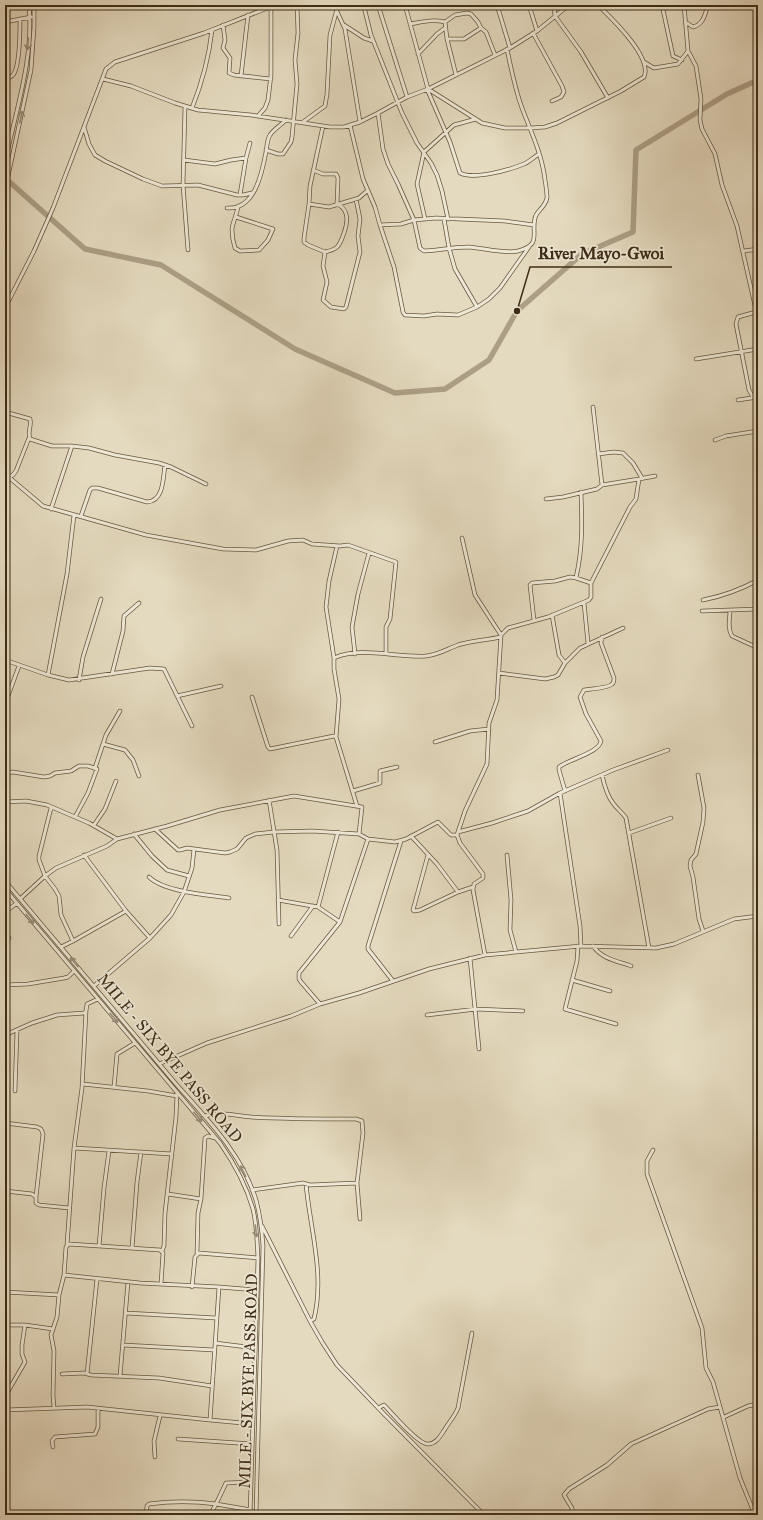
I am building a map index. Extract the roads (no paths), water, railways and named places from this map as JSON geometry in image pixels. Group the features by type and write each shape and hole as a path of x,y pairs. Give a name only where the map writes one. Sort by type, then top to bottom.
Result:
{"street":[{"path":"5,162 27,64 30,18 29,5"},
{"path":"5,190 31,70 34,5"},
{"path":"266,150 283,154 291,142 295,109 295,60 298,33 297,5"},
{"path":"334,5 344,25 347,38 360,122"},
{"path":"378,5 407,97"},
{"path":"405,5 427,89 450,142 460,173 462,175 479,175 505,170 524,164 539,154"},
{"path":"350,125 363,179 375,207 394,267 404,314 408,316 437,314 458,315 477,307 489,299 500,288 534,240 535,216 545,204 547,198 543,166 514,81 509,49 497,5"},
{"path":"529,5 537,31"},
{"path":"554,5 554,16 581,52 608,98"},
{"path":"103,79 131,86 192,108 220,113 303,122 323,126 336,127 350,125 378,114 407,97 427,89 509,49 533,34 569,5"},
{"path":"427,89 482,123 494,126 531,128 545,127 557,123 608,98 644,77 646,70 644,62 631,41 598,5"},
{"path":"662,5 673,56 682,60"},
{"path":"684,5 688,51 696,66 701,99 700,120 702,129 715,154 722,184 734,216 744,252 758,319"},
{"path":"686,22 689,26 698,26 702,22 708,5"},
{"path":"5,308 34,251 53,208 106,69 115,62 212,30 273,6 271,79 268,100 265,108 258,116"},
{"path":"364,7 373,41 407,124 437,175 448,219"},
{"path":"303,122 325,106 330,35 337,9"},
{"path":"445,22 455,15 467,13 471,14 481,28 486,32 495,55"},
{"path":"241,76 240,70 248,15"},
{"path":"5,22 34,17"},
{"path":"5,104 5,78 12,77 15,74 19,54 20,19"},
{"path":"410,24 438,20 445,22"},
{"path":"445,22 447,39 456,75"},
{"path":"223,25 225,40 223,48 230,58 229,73 241,76 271,79"},
{"path":"344,25 360,36 373,41"},
{"path":"418,54 437,34 445,28"},
{"path":"447,39 464,39 481,28"},
{"path":"192,108 204,72 210,48 212,30"},
{"path":"533,34 564,92 561,97 552,101"},
{"path":"644,62 654,68 678,64 688,51"},
{"path":"184,106 183,185 188,250"},
{"path":"378,114 383,149 388,164 401,189 414,220 420,248 422,250 468,247 515,252 530,245"},
{"path":"425,219 417,184 424,152 454,125 460,122 476,119"},
{"path":"227,208 238,206 252,193 259,182 270,135 286,120"},
{"path":"84,126 89,144 95,155 143,179 162,186 198,185 240,195 252,193"},
{"path":"323,126 310,186 304,242 325,252 337,247 342,241 348,223 345,211 337,204"},
{"path":"240,195 250,143"},
{"path":"184,160 215,164 246,158"},
{"path":"313,170 323,174 336,174 338,178 337,204"},
{"path":"309,204 329,207 356,199 368,190"},
{"path":"325,252 323,266 327,282 323,300 331,306 344,309 346,307 360,252 358,236 360,219 356,199"},
{"path":"236,217 273,229 262,249 240,251 235,248 232,228 238,206"},
{"path":"380,225 401,224 414,220 425,219 504,221 534,225"},
{"path":"444,219 449,248 455,270 477,307"},
{"path":"744,252 758,249"},
{"path":"753,397 749,390 736,320 741,316 756,311"},
{"path":"696,360 758,348"},
{"path":"738,400 758,397"},
{"path":"594,407 602,486"},
{"path":"5,412 30,419 31,423 29,438 16,470 13,475 8,477"},
{"path":"715,440 726,436 758,431"},
{"path":"29,438 52,446 89,448 165,465 206,484"},
{"path":"51,509 72,446"},
{"path":"334,658 341,655 355,654 434,655 459,645 501,636 508,628 552,615 589,600 591,597 591,583 630,507 636,499 641,479 633,463 623,453 614,452 598,454"},
{"path":"81,516 92,488 98,488 147,502 152,502 160,493 165,465"},
{"path":"5,474 43,506 146,535 223,549 256,550 288,540 303,540 312,544 337,546 348,545 396,562 390,619 386,626 386,654"},
{"path":"546,499 563,497 597,489 602,486 655,476"},
{"path":"576,578 581,555 582,539 581,492"},
{"path":"48,675 67,574 74,515"},
{"path":"428,855 414,911 420,910 473,886 482,878 483,874 460,842 458,833 465,811 487,764 489,729 497,700 501,636 476,595 462,538"},
{"path":"337,546 329,581 326,607 334,658 334,675 339,699 336,737 358,806"},
{"path":"355,654 352,627 355,608 369,553"},
{"path":"534,620 530,585 532,583 576,578 591,583"},
{"path":"703,600 728,594 758,580"},
{"path":"79,680 83,657 101,599"},
{"path":"112,674 123,631 124,616 139,603"},
{"path":"584,603 588,643"},
{"path":"702,611 758,609"},
{"path":"730,610 729,626 732,636 758,648"},
{"path":"552,615 559,655 565,663"},
{"path":"499,673 545,679 558,675 565,663 580,648 623,628"},
{"path":"565,791 559,767 595,749 600,745 601,741 586,714 580,697 584,690 606,687 614,683 614,678 601,643 602,637"},
{"path":"5,660 19,666 69,680 79,680 150,668 164,669 192,726"},
{"path":"5,704 19,666"},
{"path":"177,696 221,686"},
{"path":"252,697 268,747 270,749 334,736 336,737"},
{"path":"75,817 88,793 97,769 95,768 106,735 120,711"},
{"path":"435,742 470,731 489,729"},
{"path":"103,744 125,750 133,760 139,776"},
{"path":"155,829 178,850 187,848 224,853 230,852 237,848 249,836 274,832 338,832 359,834 368,839 401,841 438,822 451,835 528,811 560,793 668,750"},
{"path":"5,773 14,772 44,777 55,773 71,771 79,766 95,768"},
{"path":"353,791 380,783 380,771 396,767"},
{"path":"602,775 612,802 623,813 629,833 635,875 649,948"},
{"path":"698,775 703,797 703,815 696,854 691,860 690,866 694,877 699,919 703,931"},
{"path":"94,825 105,809 116,781"},
{"path":"560,793 580,926 577,961 565,1009 616,1024"},
{"path":"20,899 56,868 107,846 117,839 202,814 269,800 299,796 362,807 359,834"},
{"path":"269,800 277,850 279,924"},
{"path":"5,802 38,803 94,825 117,839"},
{"path":"51,808 38,860 45,876 59,896 61,915 73,941"},
{"path":"629,833 672,818"},
{"path":"318,908 338,832"},
{"path":"134,834 152,856 167,870 189,876"},
{"path":"412,836 437,864 458,892"},
{"path":"320,1004 301,982 299,979 299,973 340,922 368,839"},
{"path":"393,981 368,949 368,946 401,841"},
{"path":"94,986 150,938 171,915 184,892 192,868 194,849"},
{"path":"84,855 126,911 150,938"},
{"path":"507,855 511,900 510,930 516,952"},
{"path":"149,877 161,886 184,892 229,898"},
{"name":"MILE - SIX BYE PASS ROAD","path":"5,881 159,1064 205,1116 230,1148 252,1190 261,1224 263,1269 256,1515"},
{"path":"473,886 485,955"},
{"path":"5,889 135,1042 215,1138 233,1162 247,1192 253,1210 310,1321 337,1365 484,1515"},
{"path":"278,900 313,906 340,922"},
{"path":"5,912 17,903"},
{"path":"291,936 313,906"},
{"path":"61,947 126,911"},
{"path":"159,1064 207,1043 291,1016 320,1004 359,993 430,969 470,958 485,955 579,946 656,948 674,944 734,919 758,916"},
{"path":"5,930 9,938"},
{"path":"593,946 598,953 604,957 631,966"},
{"path":"470,958 479,1049"},
{"path":"5,985 28,984 64,978 68,977 74,971"},
{"path":"572,980 610,991"},
{"path":"54,1408 54,1351 51,1335 57,1317 59,1295 64,1275 74,1148 82,1084 86,1011 87,1004 98,998"},
{"path":"106,1008 109,1005"},
{"path":"427,1015 476,1010 522,1011"},
{"path":"5,1035 32,1023 57,1015 84,1013 86,1011"},
{"path":"15,1091 17,1030"},
{"path":"114,1087 117,1054 135,1042"},
{"path":"82,1084 177,1094"},
{"path":"161,1284 165,1213 177,1094"},
{"path":"205,1116 220,1114 252,1117 360,1120 363,1123 357,1183 360,1219"},
{"path":"5,1123 37,1127 41,1129 43,1134 36,1203 39,1205 69,1208"},
{"path":"192,1286 195,1257 197,1254 198,1213 201,1199 205,1138 208,1136 215,1138"},
{"path":"74,1148 172,1154"},
{"path":"653,1150 647,1161 647,1174 702,1328 706,1368 713,1382 724,1417 740,1478 755,1515"},
{"path":"100,1246 104,1188 109,1151"},
{"path":"132,1248 141,1152"},
{"path":"252,1190 303,1183 357,1183"},
{"path":"306,1184 308,1207 316,1253 318,1280 317,1307 314,1319 310,1321"},
{"path":"5,1191 32,1194 36,1197"},
{"path":"168,1194 201,1199"},
{"path":"250,1515 258,1258 253,1210"},
{"path":"67,1245 162,1251"},
{"path":"197,1254 202,1253 258,1258"},
{"path":"64,1275 128,1282 257,1290"},
{"path":"87,1374 97,1279"},
{"path":"120,1376 128,1282"},
{"path":"210,1420 219,1287"},
{"path":"5,1292 59,1295"},
{"path":"126,1313 216,1318"},
{"path":"5,1324 53,1329"},
{"path":"5,1399 6,1392 24,1362 22,1349 25,1325"},
{"path":"378,1408 384,1405 402,1425 424,1443 429,1444 437,1441 458,1408 472,1333"},
{"path":"215,1343 255,1348"},
{"path":"123,1345 214,1350"},
{"path":"62,1374 159,1378 212,1386"},
{"path":"724,1417 748,1406 758,1404"},
{"path":"5,1410 87,1407 160,1416 253,1424"},
{"path":"572,1515 572,1508 564,1495 569,1489 607,1465 631,1444 708,1409 720,1407"},
{"path":"53,1447 52,1441 55,1437 96,1434 98,1427 98,1408"},
{"path":"155,1456 154,1441 160,1416"},
{"path":"178,1439 252,1444"},
{"path":"210,1515 226,1483 251,1482"},
{"path":"251,1494 256,1494"},
{"path":"146,1515 146,1506 149,1504 174,1502 202,1502 250,1510"}],"waterway":[{"path":"5,178 85,249 161,265 295,349 395,393 445,389 489,360 517,311 582,254 633,232 636,150 727,94 758,80"}],"place":[{"name":"River Mayo-Gwoi","path":"517,311"}]}
